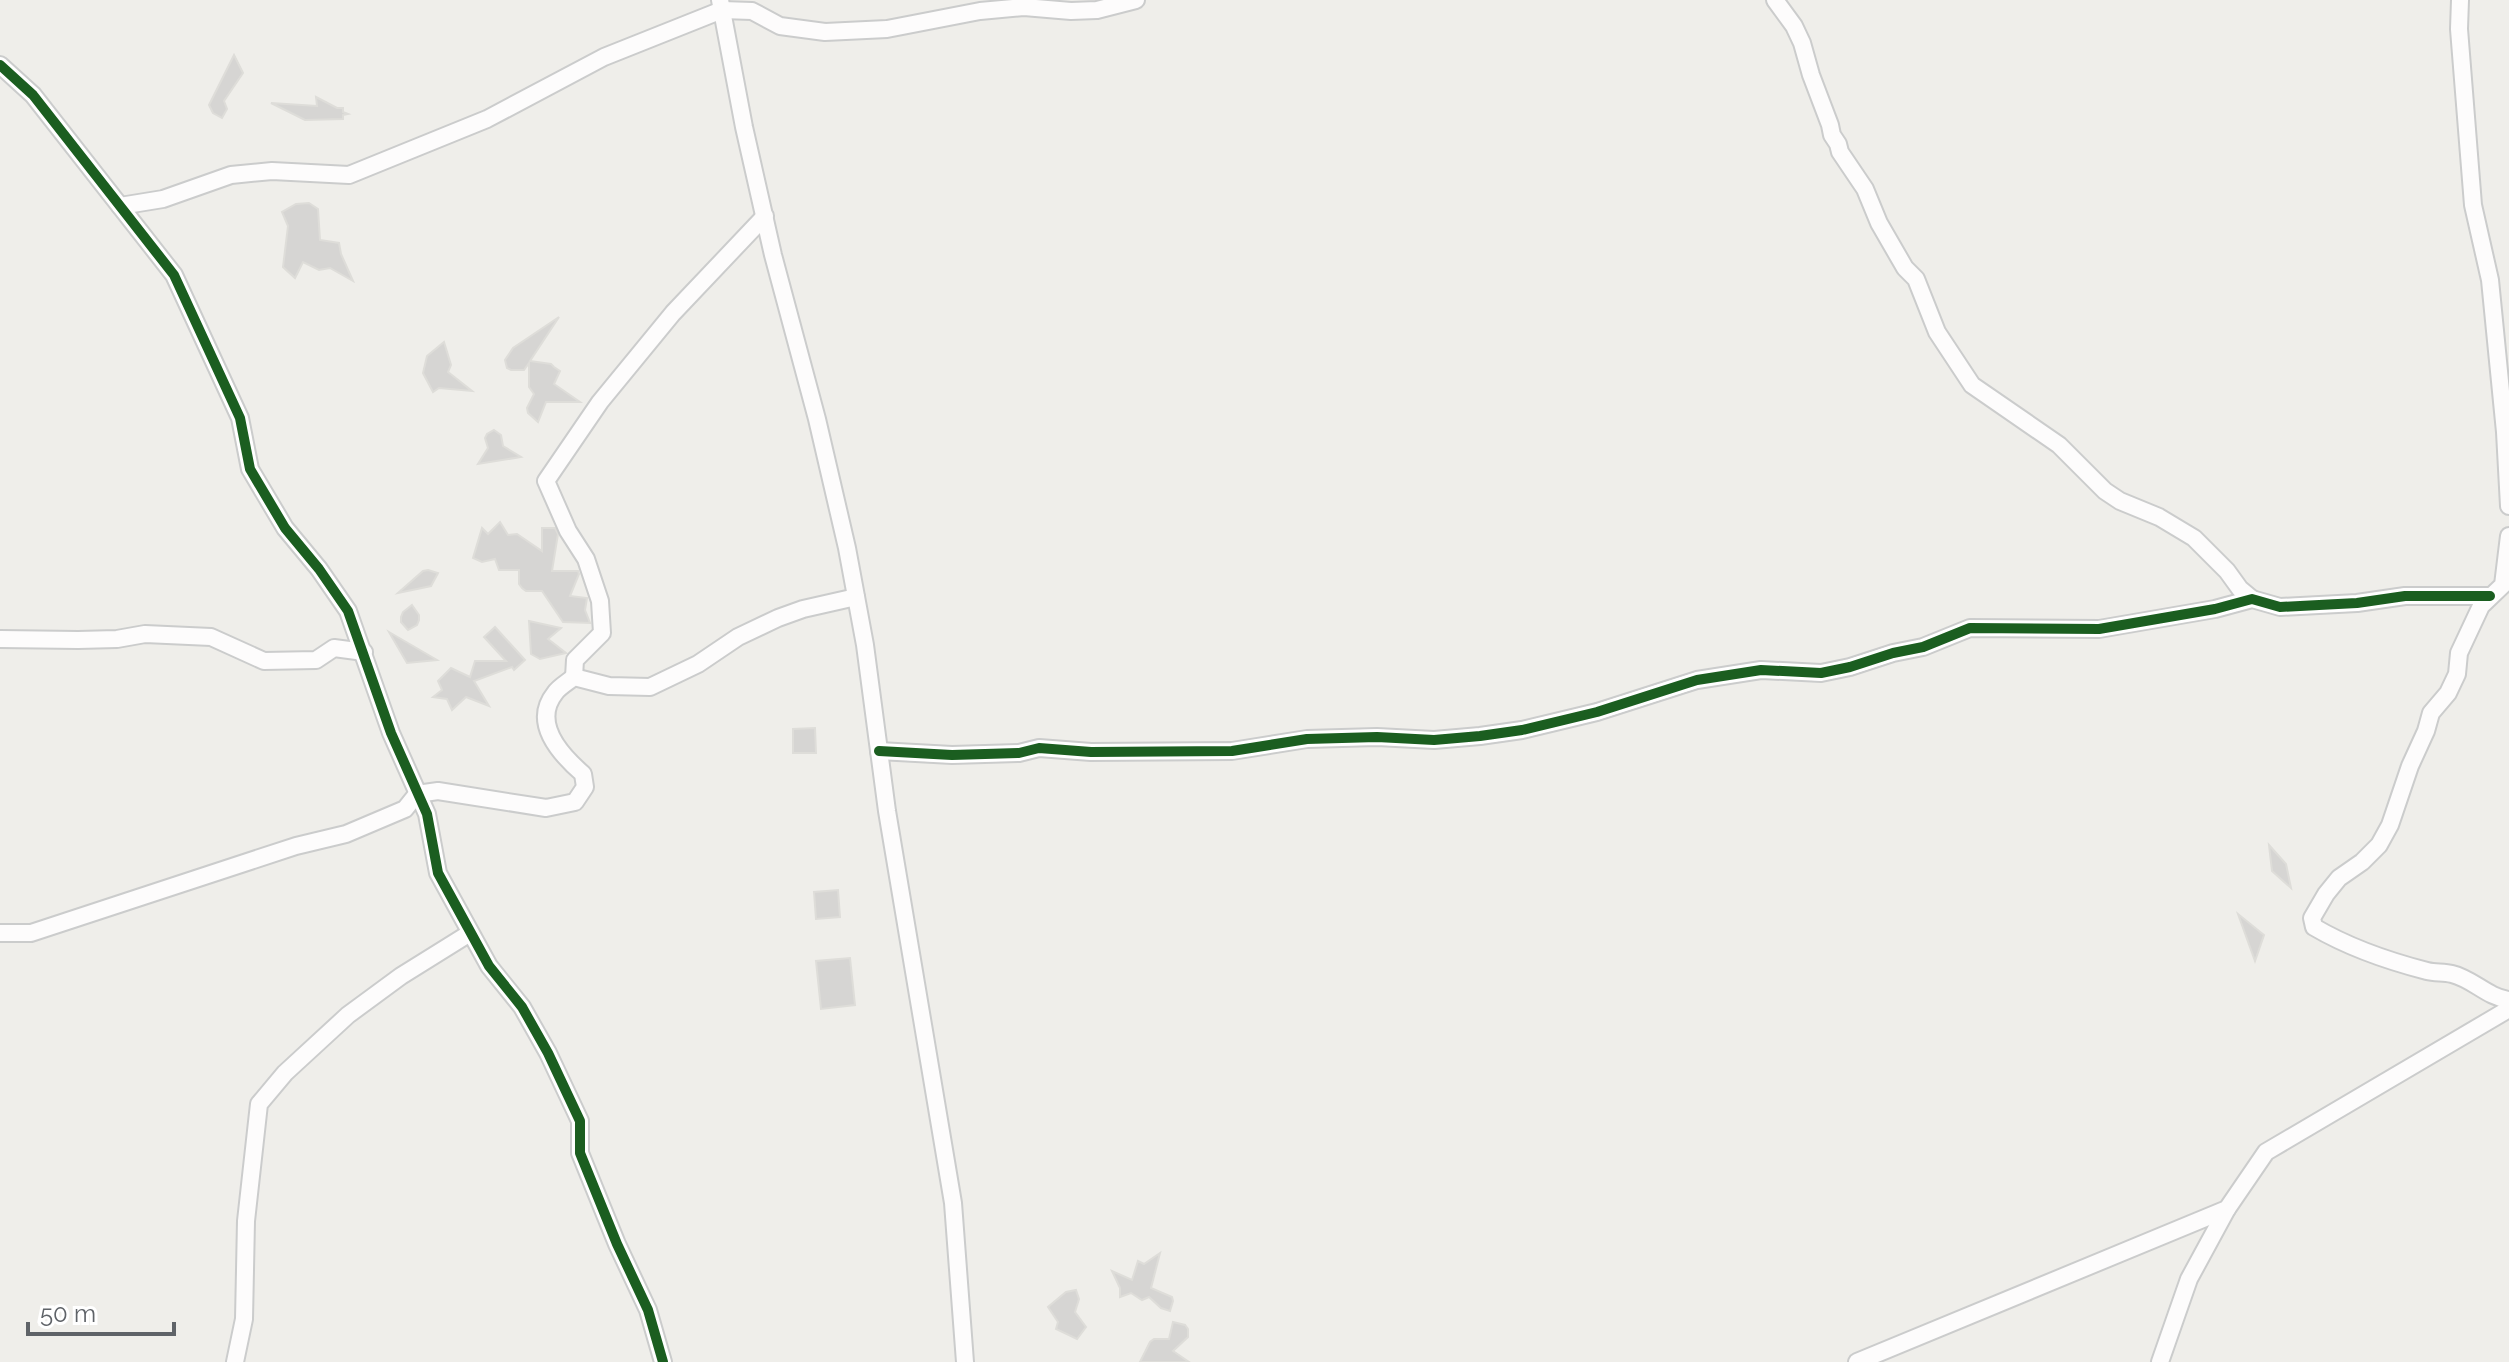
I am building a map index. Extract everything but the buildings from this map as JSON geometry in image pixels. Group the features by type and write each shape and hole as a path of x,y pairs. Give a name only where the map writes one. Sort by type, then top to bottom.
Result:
{"street":[{"path":"120,206 163,199 231,175 272,171 349,175 487,119 604,57 721,5 755,5 780,26 825,32 887,29 980,11 1024,7 1097,10 1136,0"},
{"path":"1775,0 1802,43 1840,152 1865,189 1879,223 1905,268 1916,279 1937,332 1972,385 2059,445 2105,491 2194,538 2252,599 2280,607 2501,589"},
{"path":"2460,0 2459,29 2473,205 2490,280 2509,506"},
{"path":"721,5 744,127 817,419 865,645 887,811 953,1203 965,1362"},
{"path":"0,65 33,95 174,275 240,418 250,469 285,528 348,611 391,733 427,814 438,873 489,966 522,1007 580,1121 580,1153 648,1310 663,1362"},
{"path":"0,933 31,933 296,846 346,834 405,809 417,794 438,791 546,808 575,802 585,787 583,774 566,759 550,735 545,715 554,693 574,677 575,660 602,633 600,601 586,559 568,531 546,481 600,402 673,313 765,216"},
{"path":"2509,536 2501,589 2481,606 2459,653 2457,674 2448,693 2431,713 2390,825 2379,845 2339,878 2312,918 2314,927 2360,949 2429,972 2451,974 2509,1000"},
{"path":"574,677 609,686 650,687 698,664 738,637 778,618 856,597"},
{"path":"879,751 952,755 1019,753 1039,748 1091,752 1232,751 1307,739 1377,737 1434,740 1480,736 1522,730 1597,712 1697,680 1761,670 1821,673 1850,667 1923,647 1970,628 2099,629 2215,609 2252,599"},
{"path":"0,639 117,639 145,634 211,637 264,661 316,660 334,648 364,652"},
{"path":"235,1362 244,1319 246,1221 259,1104 285,1073 348,1015 401,976 470,933"},
{"path":"2160,1362 2189,1279 2227,1209 2266,1152 2509,1009"},
{"path":"1857,1362 2227,1209"}],"cycle path":[{"path":"0,65 33,95 174,275 240,418 250,469 285,528 348,611 391,733 427,814 438,873 489,966 522,1007 580,1121 580,1153 648,1310 663,1362"},
{"path":"879,751 952,755 1019,753 1039,748 1091,752 1232,751 1307,739 1377,737 1434,740 1480,736 1522,730 1597,712 1697,680 1761,670 1821,673 1850,667 1923,647 1970,628 2099,629 2215,609 2252,599 2280,607 2357,603 2405,596 2490,596"}]}
